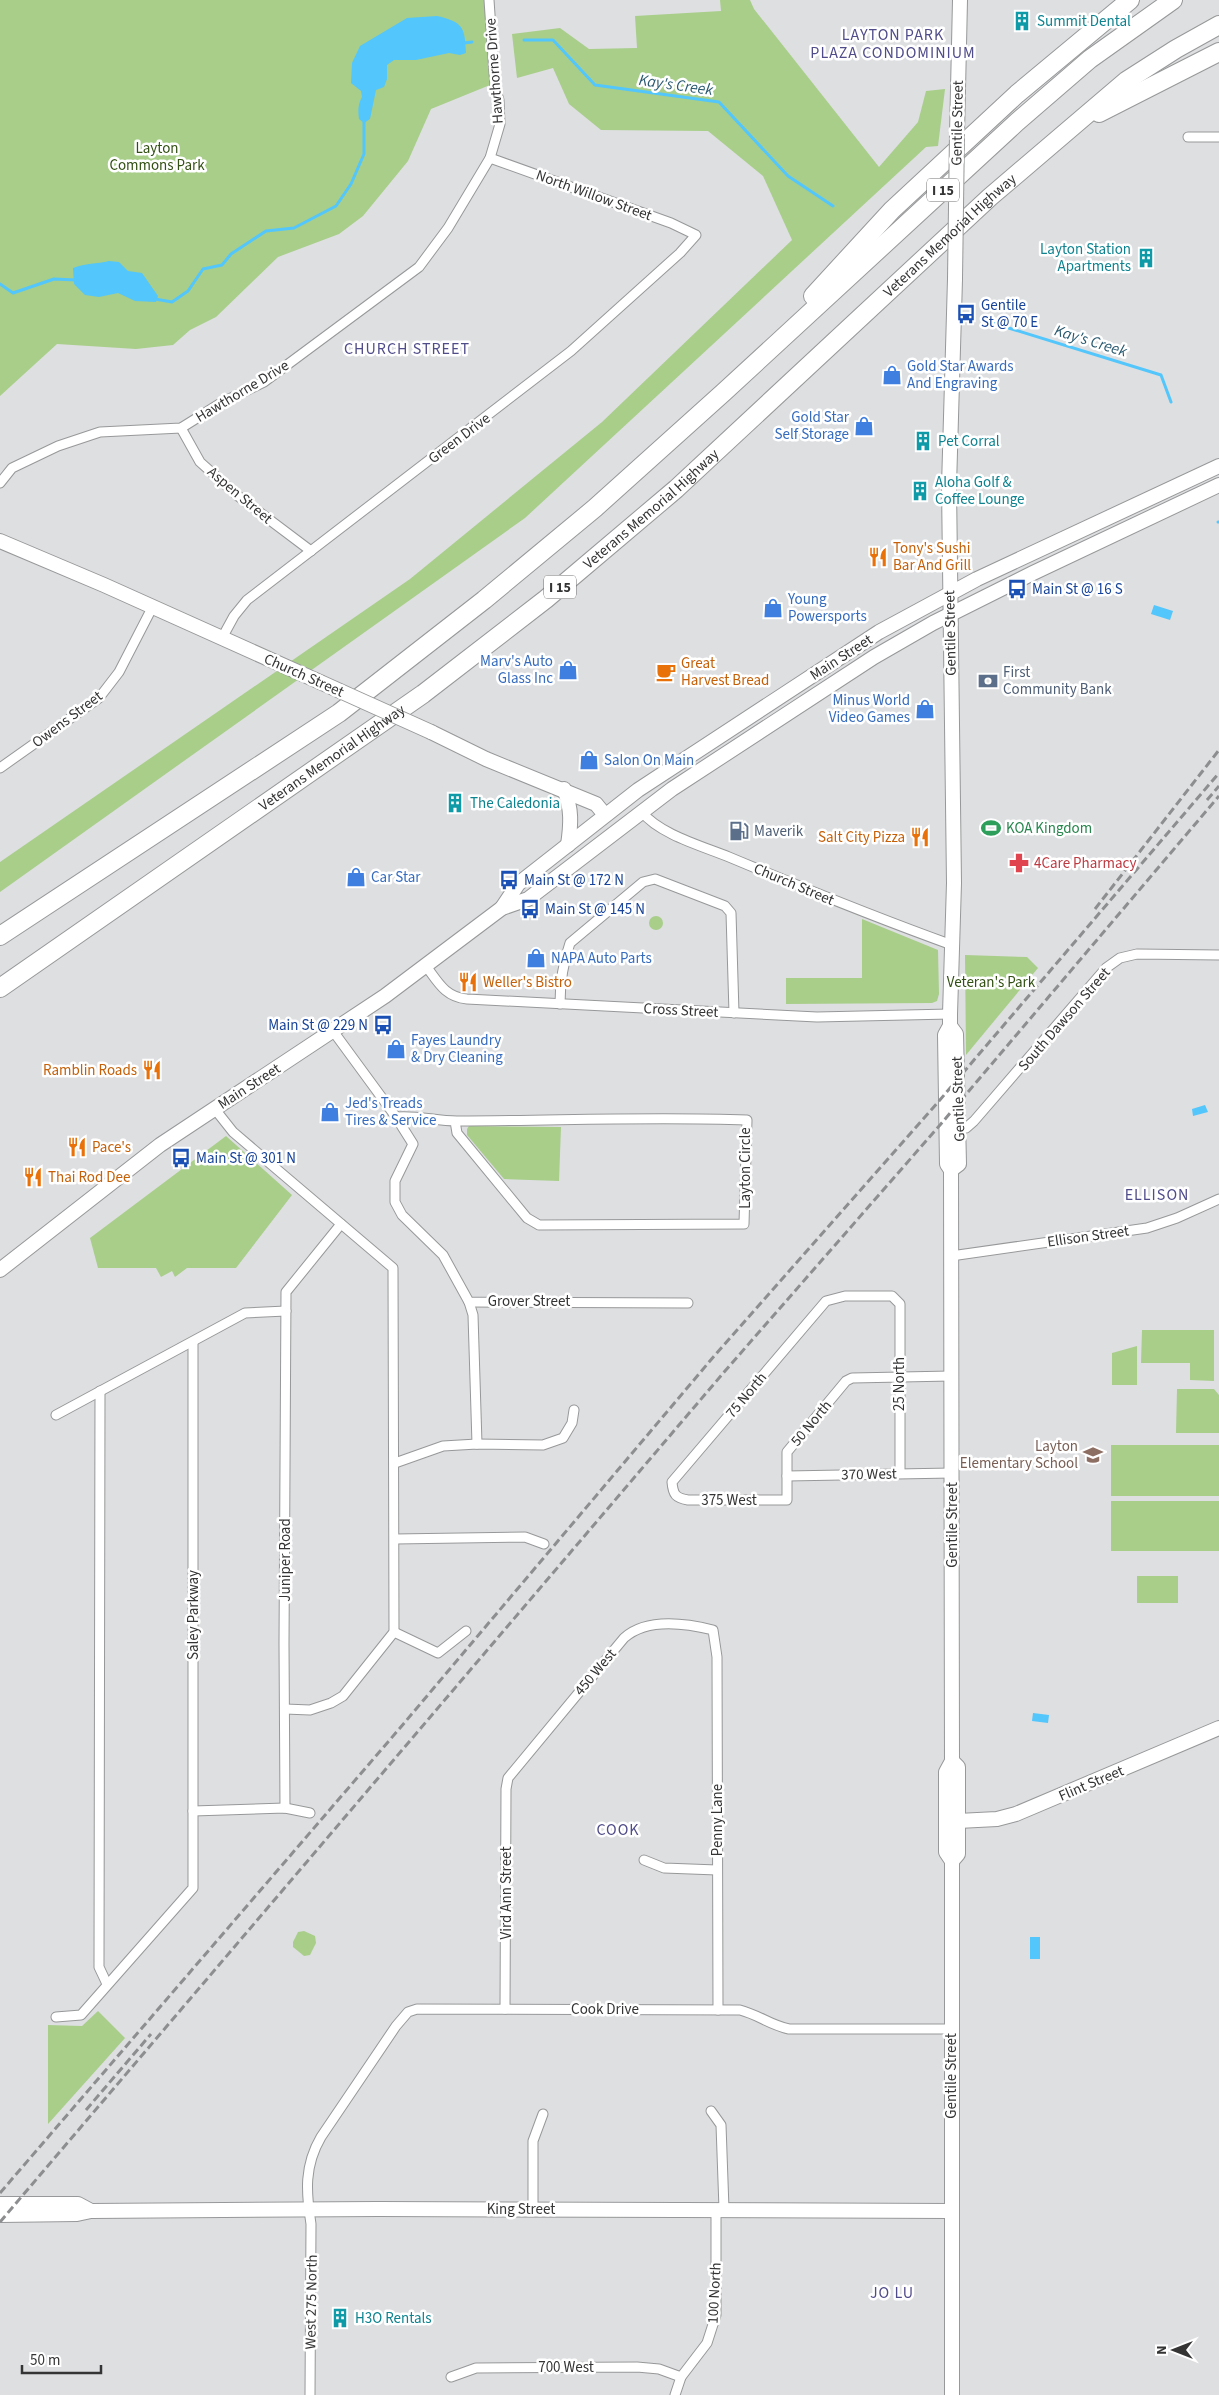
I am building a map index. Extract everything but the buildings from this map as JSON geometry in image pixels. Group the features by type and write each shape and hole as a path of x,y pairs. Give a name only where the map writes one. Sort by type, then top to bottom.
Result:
{"highway":[{"path":"724,392 892,210 1017,94 1130,0"},
{"name":"I 15","path":"0,936 339,713 484,600 595,508 1017,122 1090,59 1173,0"},
{"name":"Veterans Memorial Highway","path":"0,988 423,694 508,630 676,489 990,197 1126,81 1176,49 1219,25"},
{"path":"1072,127 1219,52"}],"main road":[{"name":"Gentile Street","path":"951,1859 946,1852 946,1772 951,1762 951,1170 947,1164 945,1035 950,1020 952,945 953,788 949,479 960,0"},
{"name":"Main Street","path":"502,908 518,884 604,816 691,754 879,632 949,593 1219,466"},
{"name":"Main Street","path":"0,1270 160,1145 333,1031 426,966 502,908 528,899 672,789 874,657 950,615 1069,555 1219,485"},
{"name":"Church Street","path":"0,541 222,638 431,732 486,759 596,804 604,816"},
{"path":"642,812 640,806 642,799 674,778 691,754"},
{"path":"564,790 572,814 568,845"},
{"name":"Gentile Street","path":"950,1020 956,1034 959,1129 959,1164 951,1170"},
{"name":"Flint Street","path":"958,1821 997,1819 1016,1814 1219,1728"},
{"name":"Gentile Street","path":"951,1762 958,1768 958,1821 954,1826 951,1859 952,2395"},
{"name":"King Street","path":"0,2204 78,2204 91,2211"},
{"name":"King Street","path":"0,2215 77,2214 91,2211 309,2209 951,2211"}],"street":[{"name":"Hawthorne Drive","path":"0,483 12,468 58,446 100,432 181,428 221,404 264,382 419,267 448,228 490,158 500,124 499,100 494,86 489,0"},
{"path":"1188,137 1219,137"},
{"name":"North Willow Street","path":"490,158 671,222 696,235"},
{"name":"Green Drive","path":"222,638 234,616 247,600 571,351 680,253 696,235"},
{"name":"Aspen Street","path":"181,428 200,462 238,496 311,551"},
{"name":"Owens Street","path":"0,768 99,698 119,672 152,608"},
{"name":"Church Street","path":"642,812 650,822 684,838 852,909 952,945"},
{"path":"560,1004 562,976 570,943 644,882 655,879 725,906 731,913 734,1013"},
{"name":"South Dawson Street","path":"959,1129 966,1128 974,1121 1106,968 1120,958 1137,954 1219,955"},
{"name":"Cross Street","path":"426,966 444,990 458,998 734,1013 950,1020"},
{"path":"333,1031 396,1117"},
{"path":"214,1108 232,1132 394,1268 394,1632 343,1696 331,1703 310,1710 285,1709"},
{"name":"Layton Circle","path":"396,1117 407,1116 455,1121 545,1119 747,1120 744,1224 539,1225 527,1218 457,1133 455,1121"},
{"name":"Grover Street","path":"396,1117 413,1144 395,1181 394,1202 402,1215 443,1255 469,1302 688,1303"},
{"name":"Ellison Street","path":"951,1256 1147,1228 1177,1218 1219,1199"},
{"name":"Juniper Road","path":"285,1808 286,1292 341,1224"},
{"name":"75 North","path":"673,1493 672,1482 826,1301 845,1296 895,1297"},
{"name":"25 North","path":"895,1297 900,1304 900,1473"},
{"path":"469,1302 473,1315 477,1444"},
{"path":"56,1415 193,1343 245,1313 286,1311"},
{"name":"Saley Parkway","path":"107,1984 193,1888 193,1343"},
{"path":"899,1376 951,1376"},
{"name":"50 North","path":"787,1500 787,1452 846,1381 852,1378 899,1376"},
{"path":"56,2017 81,2015 107,1984 99,1968 100,1391"},
{"path":"395,1463 443,1446 477,1444 543,1445 563,1438 572,1423 574,1410"},
{"name":"370 West","path":"787,1476 952,1473"},
{"name":"375 West","path":"673,1493 678,1498 688,1500 787,1500"},
{"path":"394,1538 525,1538 544,1544"},
{"name":"450 West","path":"508,1778 634,1629 688,1624 713,1630"},
{"name":"Penny Lane","path":"713,1630 717,1657 718,2010"},
{"path":"394,1632 438,1653 466,1631"},
{"name":"Vird Ann Street","path":"505,2009 506,1788 508,1778"},
{"path":"192,1811 285,1808 310,1813"},
{"path":"644,1860 664,1868 717,1870"},
{"name":"Cook Drive","path":"321,2138 396,2026 408,2012 417,2009 740,2010 755,2014 773,2026 789,2029 951,2029"},
{"name":"100 North","path":"675,2395 681,2377 707,2343 716,2315 721,2125 711,2110"},
{"path":"534,2209 533,2141 543,2114"},
{"name":"West 275 North","path":"310,2395 311,2224 307,2172 312,2152 321,2138"},
{"name":"700 West","path":"451,2377 476,2368 637,2367 659,2369 681,2377"}],"green space":[{"name":"Layton Commons Park","path":"0,0 485,0 490,85 431,109 408,161 363,216 339,234 278,257 216,317 190,330 173,345 136,349 57,344 0,396"},
{"path":"720,0 750,0 754,9 879,167 918,122 926,91 945,89 938,146 926,147 525,518 0,892 0,862 410,579 602,422 792,240 763,176 708,131 601,130 569,104 553,68 517,78 512,34 560,28 589,49 637,48 635,16 721,11"},
{"path":"653,916 659,916 663,923 659,930 653,930 649,926 649,920"},
{"path":"862,919 938,950 939,994 937,1001 932,1003 786,1004 786,978 862,978"},
{"name":"Veteran's Park","path":"965,955 1027,957 1038,968 966,1055"},
{"path":"469,1126 561,1127 559,1181 504,1179 467,1135"},
{"path":"226,1136 292,1195 236,1268 187,1268 175,1277 172,1271 161,1277 156,1268 98,1268 90,1238"},
{"path":"1142,1330 1214,1330 1214,1381 1190,1380 1190,1363 1141,1363"},
{"path":"1137,1346 1137,1385 1112,1385 1112,1353"},
{"path":"1177,1389 1214,1389 1219,1395 1219,1433 1176,1433"},
{"path":"1111,1445 1219,1445 1219,1496 1111,1496"},
{"path":"1111,1501 1219,1501 1219,1551 1111,1551"},
{"path":"1137,1576 1178,1576 1178,1603 1137,1603"},
{"path":"304,1931 315,1936 316,1943 310,1955 304,1956 293,1947 293,1942 298,1932"},
{"path":"98,2011 125,2038 48,2124 48,2025 82,2026"}],"water":[{"path":"437,16 457,23 461,27 465,37 466,53 460,55 449,53 416,60 394,60 387,65 387,79 384,87 376,90 370,119 364,123 359,119 358,110 362,97 361,91 351,83 352,63 360,46 407,18"},
{"path":"109,261 119,262 128,271 142,273 158,296 156,302 135,301 118,293 99,297 85,295 74,284 73,268"},
{"path":"1154,605 1173,611 1170,620 1151,614"},
{"path":"1205,1105 1208,1112 1193,1116 1192,1109"},
{"path":"1033,1713 1049,1715 1048,1723 1032,1721"},
{"path":"1030,1937 1040,1937 1040,1959 1030,1959"}],"waterway":[{"name":"Kay's Creek","path":"524,40 553,40 595,85 719,102 788,176 833,206"},
{"name":"Kay's Creek","path":"464,43 472,42"},
{"name":"Kay's Creek","path":"155,299 172,302 188,291 203,269 222,265 231,254 266,231 294,228 336,206 351,184 364,154 364,121"},
{"name":"Kay's Creek","path":"0,284 13,293 54,279 76,280"},
{"name":"Kay's Creek","path":"986,321 1161,375 1171,402"}],"railway":[{"path":"1095,909 1219,750"},
{"path":"0,2193 400,1728 715,1355 939,1101 1219,773"},
{"path":"1207,800 1219,786"},
{"path":"0,2222 725,1371 940,1125 1219,796"},
{"path":"86,2110 151,2034"}],"place":[{"name":"Summit Dental","path":"1022,21"},
{"name":"Layton Station Apartments","path":"1146,258"},
{"name":"Gentile St @ 70 E","path":"966,314"},
{"name":"Gold Star Awards And Engraving","path":"892,375"},
{"name":"Gold Star Self Storage","path":"864,426"},
{"name":"Pet Corral","path":"923,441"},
{"name":"Aloha Golf & Coffee Lounge","path":"920,491"},
{"name":"Tony's Sushi Bar And Grill","path":"878,557"},
{"name":"Main St @ 16 S","path":"1017,589"},
{"name":"Young Powersports","path":"773,608"},
{"name":"Marv's Auto Glass Inc","path":"568,670"},
{"name":"Great Harvest Bread","path":"666,672"},
{"name":"First Community Bank","path":"988,681"},
{"name":"Minus World Video Games","path":"925,709"},
{"name":"Salon On Main","path":"589,760"},
{"name":"The Caledonia","path":"455,803"},
{"name":"KOA Kingdom","path":"991,828"},
{"name":"Maverik","path":"739,831"},
{"name":"Salt City Pizza","path":"920,837"},
{"name":"4Care Pharmacy","path":"1019,863"},
{"name":"Car Star","path":"356,877"},
{"name":"Main St @ 172 N","path":"509,880"},
{"name":"Main St @ 145 N","path":"530,909"},
{"name":"NAPA Auto Parts","path":"536,958"},
{"name":"Weller's Bistro","path":"468,982"},
{"name":"Main St @ 229 N","path":"383,1025"},
{"name":"Fayes Laundry & Dry Cleaning","path":"396,1049"},
{"name":"Ramblin Roads","path":"152,1070"},
{"name":"Jed's Treads Tires & Service","path":"330,1112"},
{"name":"Pace's","path":"77,1147"},
{"name":"Main St @ 301 N","path":"181,1158"},
{"name":"Thai Rod Dee","path":"33,1177"},
{"name":"Layton Elementary School","path":"1093,1455"},
{"name":"H3O Rentals","path":"340,2318"}],"district":[{"name":"LAYTON PARK PLAZA CONDOMINIUM","path":"893,43"},
{"name":"CHURCH STREET","path":"407,348"},
{"name":"ELLISON","path":"1157,1194"},
{"name":"COOK","path":"618,1829"},
{"name":"JO LU","path":"892,2292"}]}
